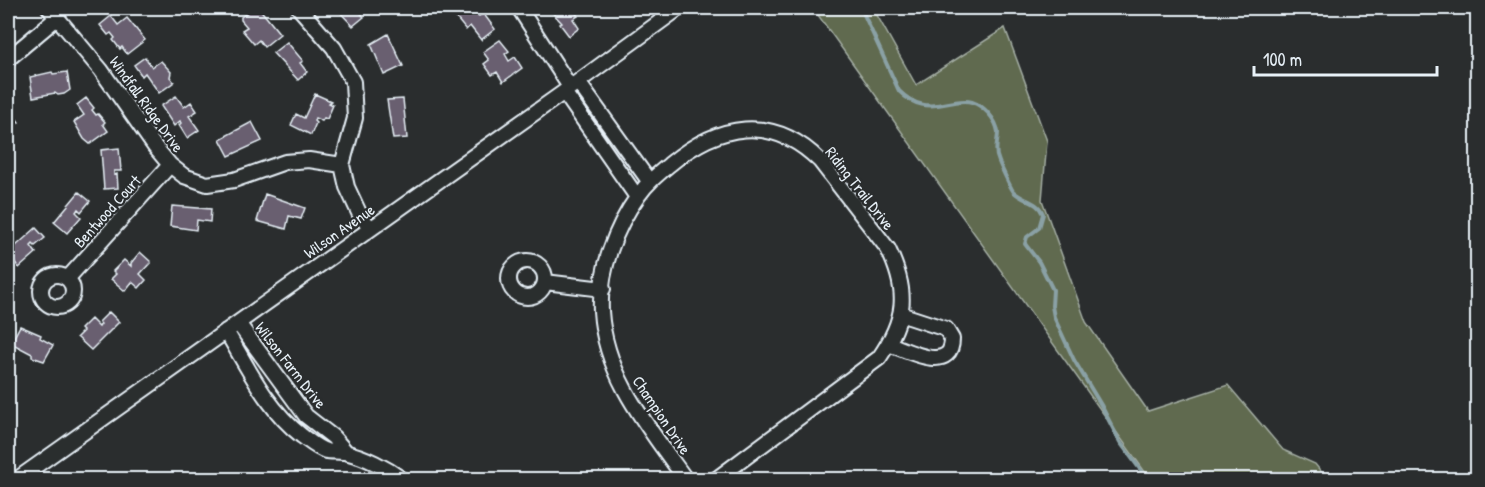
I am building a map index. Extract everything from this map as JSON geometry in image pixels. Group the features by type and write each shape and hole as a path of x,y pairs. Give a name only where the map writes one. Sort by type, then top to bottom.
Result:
{"street":[{"path":"299,8 334,48 353,82 356,101 355,118 342,165 347,187 360,215 370,228"},
{"path":"519,8 571,87 637,197"},
{"name":"Wilson Avenue","path":"16,480 679,8"},
{"path":"8,59 54,12"},
{"name":"Windfall Ridge Drive","path":"54,12 101,70 155,147 170,165 184,176 207,184 234,180 285,162 309,160 342,165"},
{"path":"571,87 650,181"},
{"name":"Riding Trail Drive","path":"650,181 681,155 715,135 753,129 772,132 791,139 808,149 820,161 888,249 899,281 902,296 899,323 879,358 714,480"},
{"name":"Bentwood Court","path":"68,278 170,165"},
{"name":"Champion Drive","path":"650,181 637,197 615,236 608,255 601,310 603,327 617,374 632,403 686,480"},
{"path":"545,282 603,289"},
{"path":"889,344 934,359 945,356 950,351 952,339 946,329 900,314"},
{"name":"Wilson Farm Drive","path":"238,322 306,416 333,437 346,452"},
{"name":"Wilson Farm Drive","path":"226,331 256,384 289,426 326,451 346,452 392,472 403,480"}],"green space":[{"path":"813,8 873,8 916,85 1005,28 1047,141 1042,200 1086,322 1148,411 1228,385 1283,450 1315,464 1327,479 1150,479"}],"building":[{"path":"254,8 259,8 280,34 264,47 259,40 254,44 242,30 247,27 241,17"},
{"path":"336,8 356,8 364,17 353,26"},
{"path":"448,8 474,8 479,16 483,13 495,29 481,40 470,26 466,30"},
{"path":"548,8 572,8 578,16 573,19 579,28 569,36 560,24 562,23"},
{"path":"111,16 118,25 127,18 145,40 127,54 113,40 115,38 111,33 108,35 100,25"},
{"path":"388,34 403,66 384,75 371,44"},
{"path":"500,40 509,51 505,54 509,61 515,57 522,68 503,82 497,72 492,75 484,64 489,60 483,52"},
{"path":"287,42 303,61 300,63 307,72 298,80 273,53"},
{"path":"145,57 152,67 161,61 171,72 170,77 174,82 159,93 145,73 142,76 134,65"},
{"path":"52,72 53,74 67,72 70,90 64,94 55,93 33,97 30,77"},
{"path":"315,94 331,101 329,103 333,105 327,119 324,118 322,121 315,118 316,123 311,135 291,125 296,114 304,118"},
{"path":"176,96 184,107 191,102 197,111 189,116 199,130 187,138 179,125 180,121 174,126 161,106"},
{"path":"86,98 94,108 92,110 105,122 103,124 108,131 90,144 84,139 74,122 84,115 77,105"},
{"path":"403,99 407,138 393,139 387,100"},
{"path":"8,107 19,122 10,129 8,129"},
{"path":"252,122 262,141 229,156 220,139"},
{"path":"119,148 121,171 114,171 114,175 117,174 118,188 104,189 101,150"},
{"path":"79,192 90,201 81,212 78,209 76,212 81,217 67,233 54,222"},
{"path":"265,194 305,208 301,219 289,216 286,229 257,221"},
{"path":"172,206 211,209 210,222 197,220 196,230 170,226"},
{"path":"36,228 45,238 35,246 33,244 31,246 36,253 19,268 8,253"},
{"path":"140,252 151,262 140,274 146,280 139,288 132,282 125,291 111,279 116,274 113,271 124,260 131,266"},
{"path":"8,276 12,276 10,308 8,308"},
{"path":"109,312 119,322 91,350 77,337 91,319 99,327 101,324 99,322"},
{"path":"20,326 41,335 40,338 53,345 44,361 32,357 32,354 11,343"}],"waterway":[{"path":"861,8 899,91 916,103 928,105 969,101 981,107 992,118 998,132 997,156 1011,187 1018,195 1038,206 1043,214 1039,228 1027,237 1025,244 1039,262 1053,290 1054,317 1074,360 1120,442 1148,480"}]}
